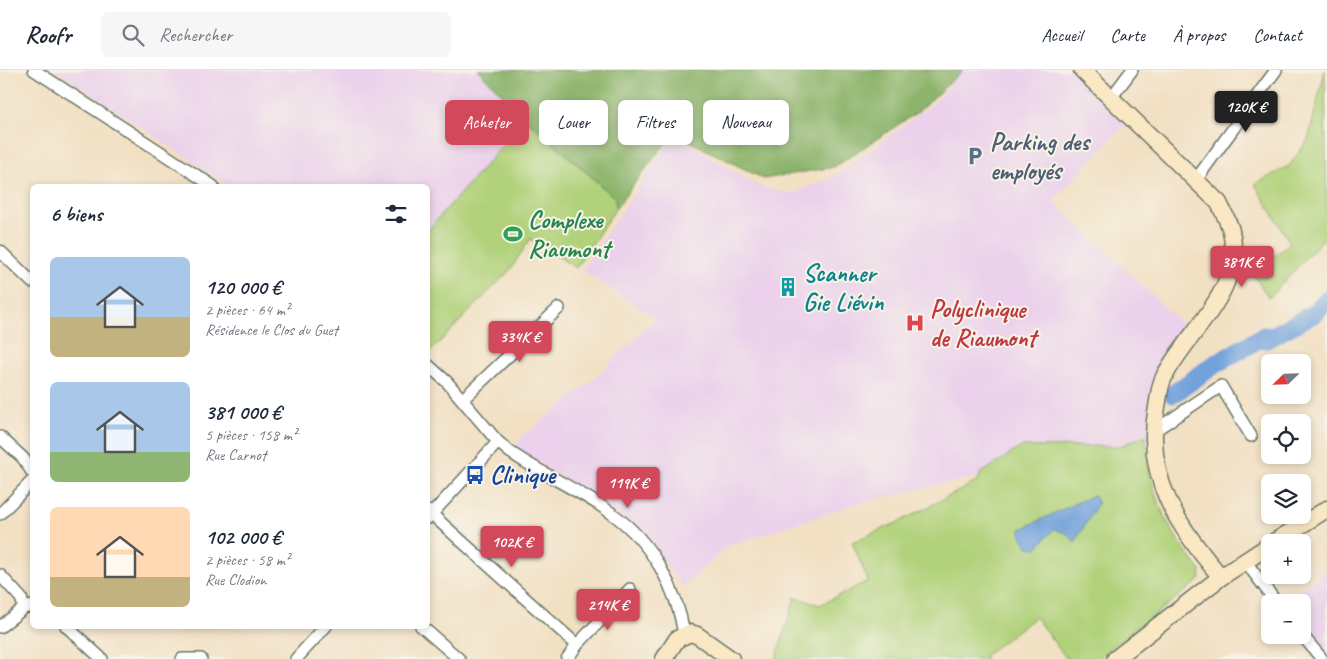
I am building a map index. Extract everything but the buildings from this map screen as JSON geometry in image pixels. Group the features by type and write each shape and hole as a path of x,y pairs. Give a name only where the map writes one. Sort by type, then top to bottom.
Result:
{"street":[{"path":"34,70 210,184"},
{"path":"1082,70 1219,203 1231,230 1234,256 1231,274 1223,292 1177,355 1162,380 1154,431 1157,467 1171,510 1189,538 1221,577"},
{"path":"1111,98 1132,70"},
{"path":"1196,181 1276,70"},
{"path":"0,251 30,280"},
{"path":"463,399 559,308"},
{"path":"430,367 463,399 498,442 532,467 614,515 633,530 672,588 684,634"},
{"path":"1154,431 1221,386 1251,436"},
{"path":"0,437 23,458 30,468"},
{"path":"430,513 498,442"},
{"path":"0,514 30,483"},
{"path":"1287,534 1327,509"},
{"path":"430,515 577,644"},
{"path":"1114,659 1221,577 1261,551"},
{"path":"1245,561 1270,594"},
{"path":"0,575 28,607 0,627"},
{"path":"567,659 577,644 630,589"},
{"path":"59,629 92,659"},
{"path":"69,629 102,659"},
{"path":"296,659 323,629"},
{"path":"424,629 458,659"},
{"path":"664,659 677,639 684,634 690,633 697,635 731,659"},
{"path":"1310,644 1322,659"},
{"path":"182,659 201,659"}],"shaded area":[{"path":"56,70 478,70 507,100 445,100 445,145 503,145 430,228 430,184 226,184"},
{"name":"Polyclinique de Riaumont","path":"962,70 1079,70 1129,121 1053,201 1188,329 1172,351 1152,445 1018,455 985,475 862,502 730,545 682,587 638,527 515,447 521,438 594,379 655,318 582,270 667,145 690,145 758,186 792,194 837,175 935,102"},
{"path":"1327,570 1327,657 1311,638 1311,594 1296,594"}],"green space":[{"path":"478,70 963,70 919,111 834,167 764,179 693,143 693,100 618,100 618,145 664,145 616,208 615,198 555,145 608,145 608,100 539,100 539,131 529,122 529,100 507,100"},
{"path":"1325,70 1327,235 1269,298 1253,274 1290,243 1255,184 1289,166 1308,140"},
{"name":"Complexe Riaumont","path":"529,122 539,130 539,145 556,145 616,198 616,208 576,268 530,239 510,270 430,352 430,228 503,145 529,145"},
{"path":"1146,435 1150,474 1155,492 1168,524 1201,571 1200,580 1097,659 1067,659 1035,617 984,656 986,659 776,659 795,597 820,605 868,581 852,542 901,521 978,481 980,474 1021,447 1120,446"}],"water":[{"path":"1093,495 1098,503 1075,542 1066,533 1054,529 1037,548 1028,547 1021,536 1021,529"}],"waterway":[{"path":"1173,394 1214,365 1264,336 1267,339 1313,314 1327,300"}],"place":[{"name":"Parking des employés","path":"975,156"},
{"name":"Complexe Riaumont","path":"513,234"},
{"name":"Scanner Gie Liévin","path":"788,287"},
{"name":"Polyclinique de Riaumont","path":"915,323"},
{"name":"Clinique","path":"475,475"}]}
